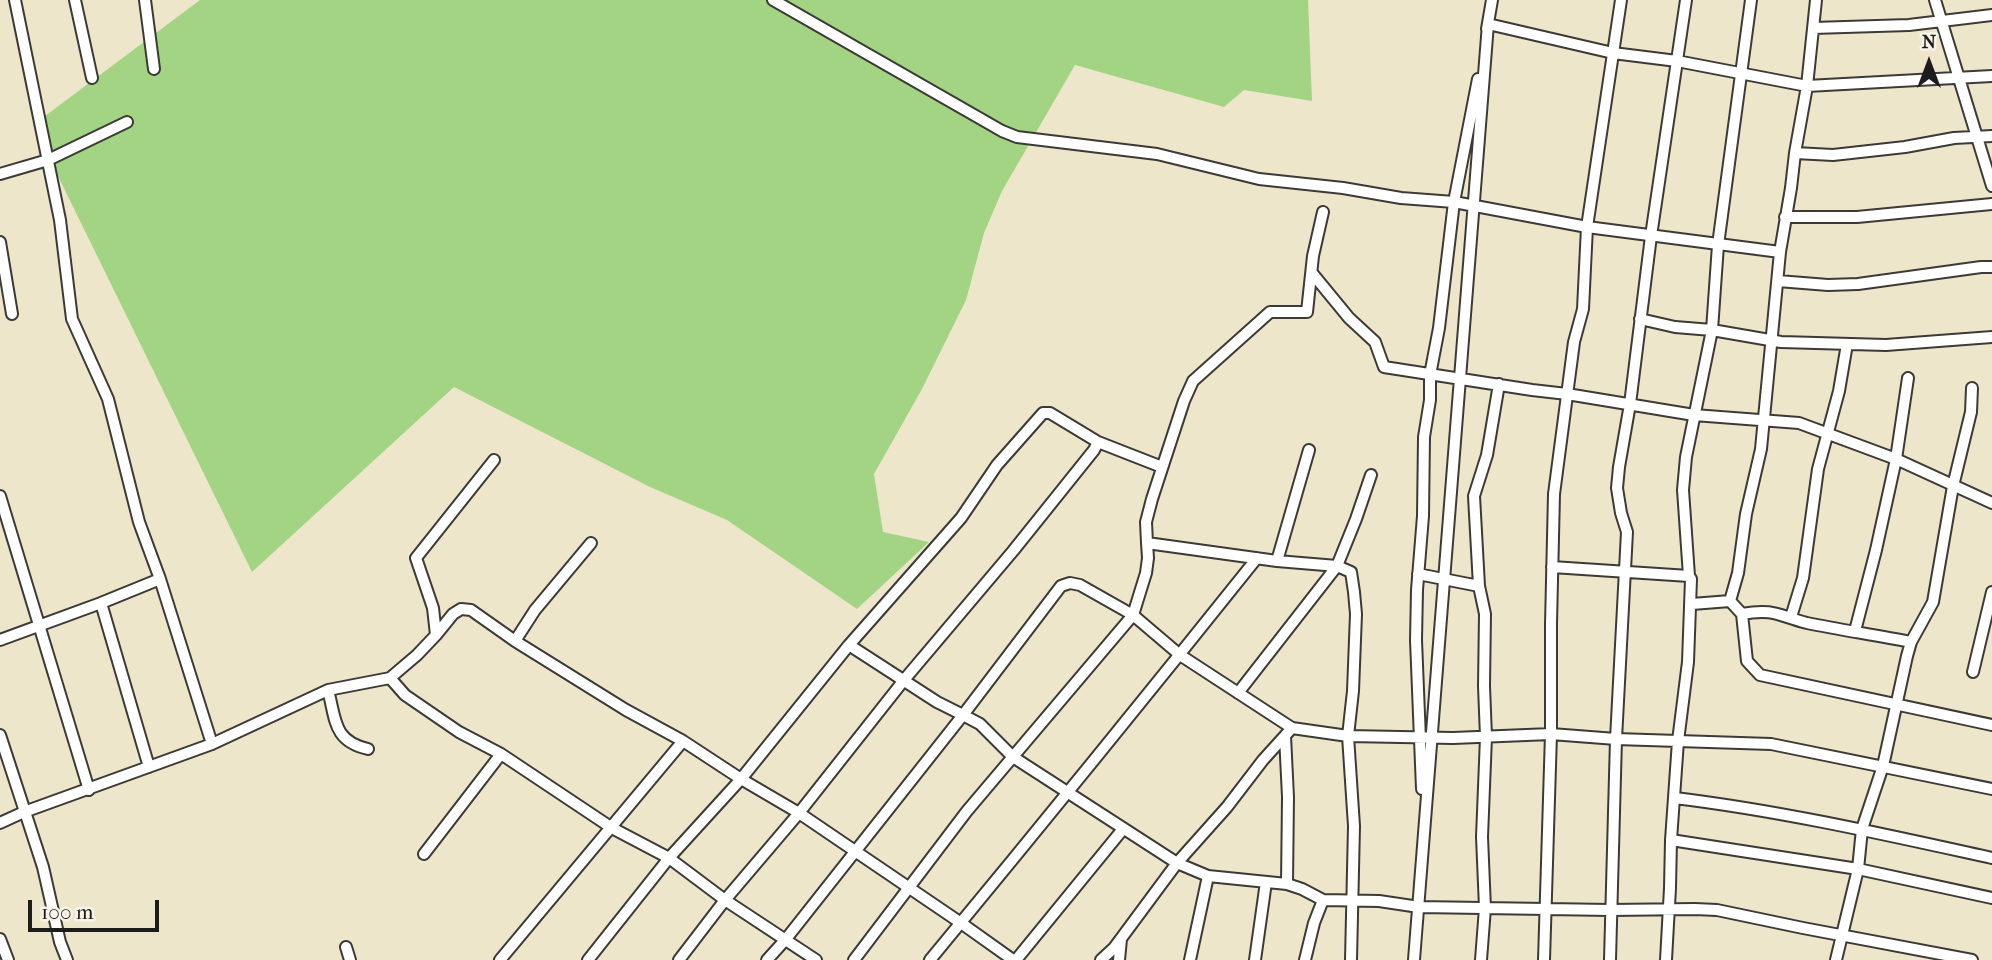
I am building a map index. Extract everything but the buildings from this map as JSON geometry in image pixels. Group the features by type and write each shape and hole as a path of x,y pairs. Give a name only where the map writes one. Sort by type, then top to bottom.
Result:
{"street":[{"path":"15,0 61,220 72,319 108,399 139,522 160,579 212,744"},
{"path":"75,0 92,78"},
{"path":"145,0 154,69"},
{"path":"773,0 1002,131 1017,137 1157,154 1259,179 1343,188 1401,198 1454,202 1587,227 1780,252"},
{"path":"1415,960 1422,821 1416,640 1423,516 1424,437 1454,202 1492,0"},
{"path":"1544,960 1551,734 1554,494 1574,342 1583,309 1587,227 1621,0"},
{"path":"1610,960 1616,739 1627,531 1620,513 1617,488 1686,0"},
{"path":"1666,960 1678,741 1685,695 1692,604 1683,490 1686,457 1712,330 1718,245 1751,0"},
{"path":"1730,601 1738,573 1746,514 1762,449 1780,252 1807,86 1816,0"},
{"path":"1935,0 1992,186"},
{"path":"1813,28 1909,24 1992,15"},
{"path":"1488,24 1613,52 1677,61 1807,86 1992,76"},
{"path":"1415,960 1488,24"},
{"path":"0,174 48,160 127,122"},
{"path":"1794,153 1833,155 1992,136"},
{"path":"1785,217 1857,217 1992,204"},
{"path":"854,960 967,811 1133,615 1146,573 1146,522 1184,401 1193,381 1270,312 1307,312 1313,256 1323,212"},
{"path":"0,242 12,314"},
{"path":"1778,281 1857,284 1992,267"},
{"path":"1312,273 1349,318 1375,342 1384,367 1694,415 1799,422 1896,459 1992,503"},
{"path":"1640,319 1675,327 1772,340 1847,344 1886,345 1992,337"},
{"path":"1791,617 1803,578 1818,469 1839,391 1847,344"},
{"path":"1855,631 1896,459 1908,378"},
{"path":"1481,960 1485,908 1482,837 1486,737 1485,614 1479,586 1474,496 1487,455 1499,384"},
{"path":"1836,960 1858,869 1863,829 1883,766 1895,703 1911,642 1933,602 1953,486 1970,412 1972,388"},
{"path":"588,960 669,858 741,779 849,645 961,518 997,466 1043,413 1050,413 1098,442 1162,467"},
{"path":"679,960 904,680 1021,541 1098,442"},
{"path":"1277,561 1309,450"},
{"path":"436,635 433,608 416,558 494,460"},
{"path":"1238,693 1337,566 1371,475"},
{"path":"0,496 89,790"},
{"path":"515,640 535,610 591,543"},
{"path":"1147,543 1277,561 1337,566 1351,572 1356,614 1348,736 1354,826 1351,960"},
{"path":"930,960 1104,751 1257,558"},
{"path":"1552,566 1689,576"},
{"path":"1418,575 1479,586"},
{"path":"0,640 160,579"},
{"path":"767,960 963,715 1061,586 1070,583 1080,585 1133,615 1180,655 1238,693 1289,732 1453,738 1551,734 1771,744 1992,789"},
{"path":"1973,672 1992,592"},
{"path":"1692,604 1730,601"},
{"path":"1730,601 1742,614 1747,661 1760,676 1992,725"},
{"path":"101,603 149,767"},
{"path":"0,823 212,744 328,690 390,678 417,655 453,614 461,609 471,610 626,710 683,741 799,814 1014,960 1123,829"},
{"path":"1742,614 1759,611 1779,613 1805,622 1911,642"},
{"path":"849,645 937,702 980,724 1013,757 1123,829 1177,863 1208,876 1287,884 1323,900 1379,901 1419,907 1717,910 1972,960"},
{"path":"390,678 405,695 459,732 501,754 612,828 669,858 725,901 816,960"},
{"path":"328,690 338,730 343,738 349,744 368,749"},
{"path":"1101,960 1114,948 1177,863 1289,732"},
{"path":"1287,884 1289,732"},
{"path":"0,735 43,867 60,942 67,960"},
{"path":"505,958 683,741"},
{"path":"424,854 501,754"},
{"path":"1675,798 1863,829 1992,858"},
{"path":"1671,840 1858,869 1992,898"},
{"path":"1190,960 1208,876"},
{"path":"1255,960 1266,882"},
{"path":"1305,960 1323,900"},
{"path":"1119,960 1121,937"},
{"path":"0,939 8,960"},
{"path":"346,947 350,960"}],"green space":[{"path":"200,0 1308,0 1312,101 1244,90 1224,107 1075,65 1002,191 984,233 966,300 922,389 874,474 883,532 929,542 857,609 727,520 650,487 454,387 252,572 33,125"}]}
